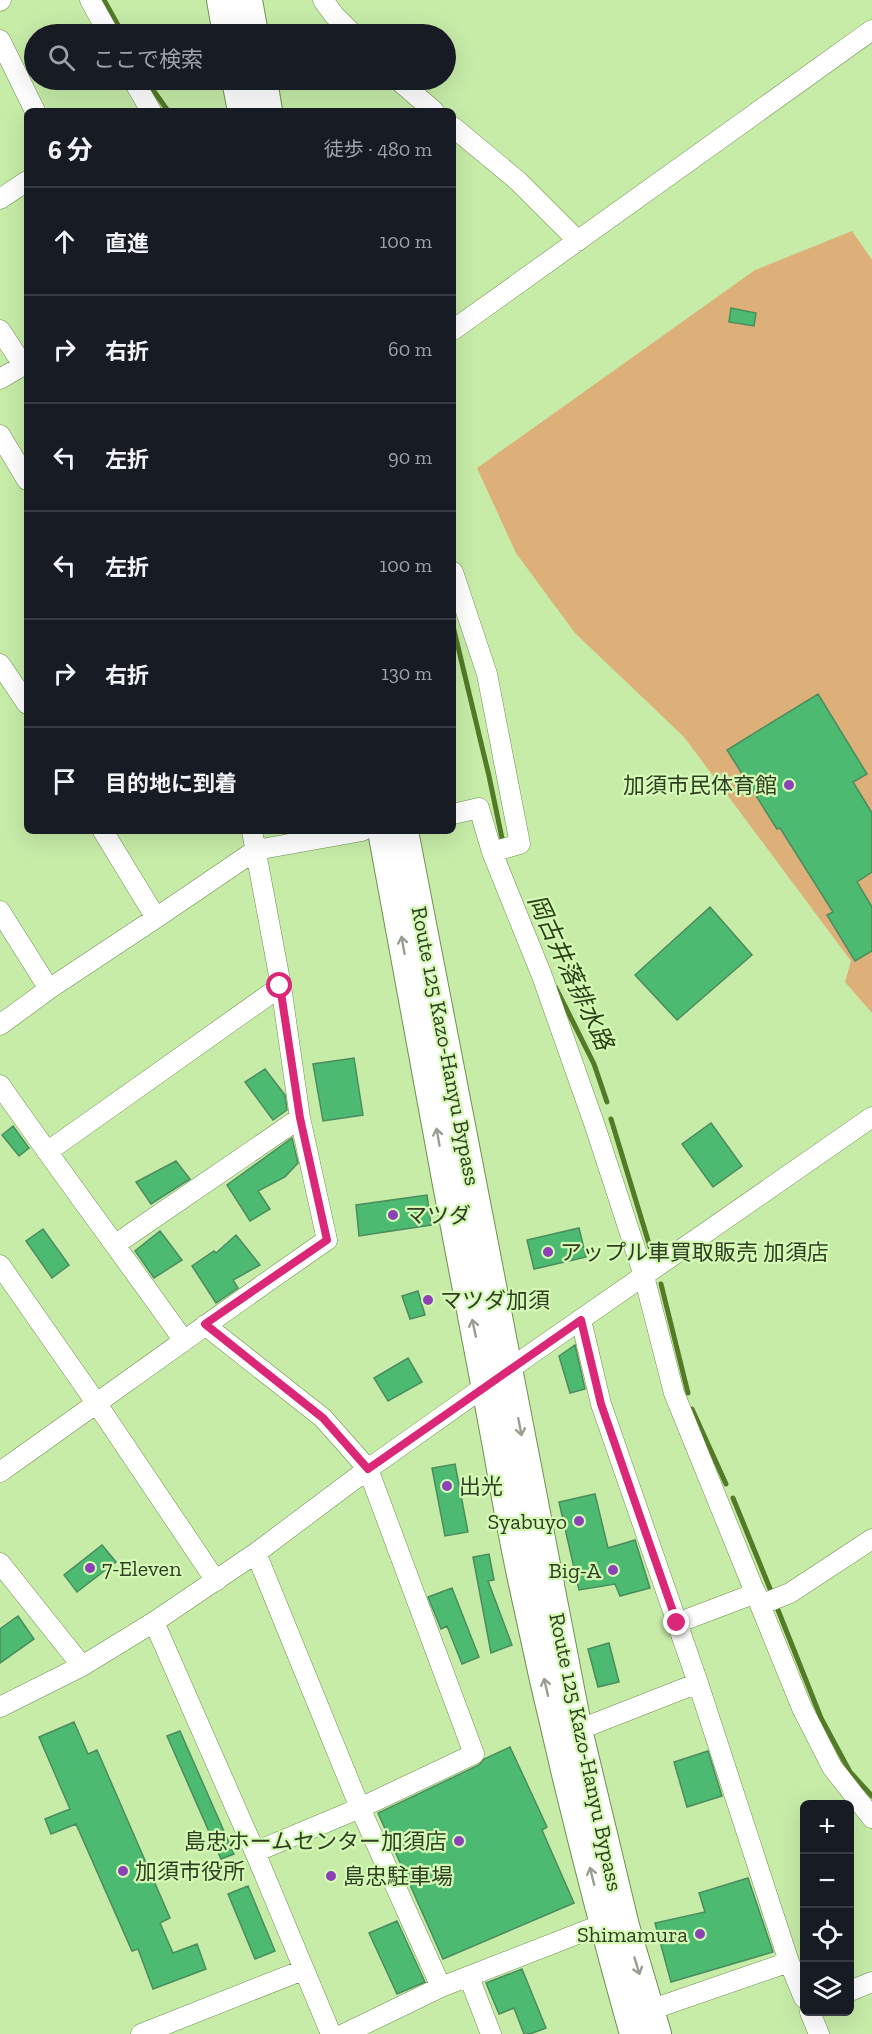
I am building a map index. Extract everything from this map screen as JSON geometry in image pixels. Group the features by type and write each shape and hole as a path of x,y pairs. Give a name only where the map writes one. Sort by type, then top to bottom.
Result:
{"highway":[{"path":"221,0 226,24"},
{"path":"248,0 252,24"},
{"path":"238,90 242,108"},
{"path":"265,90 268,108"},
{"name":"Route 125 Kazo-Hanyu Bypass","path":"383,834 460,1263 497,1378 625,1926 653,2022"},
{"name":"Route 125 Kazo-Hanyu Bypass","path":"405,834 497,1378 518,1559 556,1731 603,1924 634,2034"}],"street":[{"path":"90,0 103,24"},
{"path":"329,8 344,24"},
{"path":"456,328 872,30"},
{"path":"0,40 24,89"},
{"path":"25,90 34,108"},
{"path":"139,90 149,108"},
{"path":"410,90 431,108"},
{"path":"456,129 518,181 578,241"},
{"path":"0,199 24,183"},
{"path":"0,330 24,363"},
{"path":"0,379 24,365"},
{"path":"0,435 24,475"},
{"path":"456,581 487,674 520,844 502,849"},
{"path":"0,664 24,700"},
{"path":"456,813 480,808 502,849 542,976 592,1115 652,1270 674,1393 766,1599 802,1708 832,1767 872,1818"},
{"path":"106,834 156,918"},
{"path":"0,1025 49,989 156,918 254,841 330,834"},
{"path":"0,1472 205,1324 327,1240 300,1118 280,986 254,841"},
{"path":"0,911 49,989"},
{"path":"47,1152 280,986"},
{"path":"0,1085 184,1341"},
{"path":"0,1707 82,1666 216,1581 368,1469 872,1117"},
{"path":"116,1244 300,1118"},
{"path":"1,1269 97,1404 216,1581"},
{"path":"581,1320 601,1404 698,1683 789,1962 800,1988"},
{"path":"205,1324 323,1418 368,1469 474,1754 360,1808 255,1852"},
{"path":"677,1623 790,1593 872,1539"},
{"path":"256,1553 360,1808 441,1987"},
{"path":"0,1563 82,1666"},
{"path":"154,1622 255,1852 331,2034"},
{"path":"578,1730 698,1683"},
{"path":"344,2034 441,1987 603,1924"},
{"path":"653,2022 789,1962"},
{"path":"141,2034 303,1970"},
{"path":"469,1977 491,2034"},
{"path":"854,1989 872,1982"},
{"path":"812,2016 819,2034"}],"shaded area":[{"path":"852,231 872,260 872,1013 845,982 851,961 684,737 575,633 516,553 477,468 755,270"}],"building":[{"path":"731,308 756,313 754,326 729,322"},
{"path":"818,694 867,774 853,782 872,813 872,872 857,882 872,907 872,951 855,961 827,915 833,912 727,750"},
{"path":"710,907 752,955 677,1020 635,975"},
{"path":"354,1058 363,1115 323,1121 313,1064"},
{"path":"265,1069 285,1095 287,1110 273,1120 245,1082"},
{"path":"711,1123 742,1166 713,1187 682,1144"},
{"path":"13,1126 29,1148 19,1156 2,1135"},
{"path":"292,1138 298,1163 285,1177 258,1191 270,1209 250,1221 227,1185"},
{"path":"176,1161 190,1179 151,1204 136,1182"},
{"name":"マツダ","path":"427,1195 431,1225 359,1236 356,1205"},
{"path":"579,1228 586,1257 534,1269 527,1240"},
{"path":"43,1229 69,1265 52,1278 26,1241"},
{"path":"160,1231 182,1260 154,1278 135,1251"},
{"path":"236,1235 260,1265 233,1280 238,1288 216,1303 192,1266 214,1251 216,1253"},
{"path":"418,1291 425,1315 410,1319 402,1296"},
{"path":"575,1345 585,1389 570,1393 559,1356"},
{"path":"408,1358 422,1382 388,1401 374,1378"},
{"path":"455,1464 468,1532 445,1536 432,1468"},
{"path":"595,1494 608,1548 635,1540 650,1588 620,1596 615,1584 579,1590 559,1502"},
{"name":"7-Eleven","path":"102,1545 116,1562 77,1592 64,1575"},
{"path":"489,1554 494,1580 488,1581 512,1645 491,1653 473,1557"},
{"path":"452,1588 479,1657 462,1664 447,1626 441,1629 428,1597"},
{"path":"18,1616 34,1639 0,1663 0,1629"},
{"path":"609,1643 619,1682 598,1687 588,1649"},
{"name":"加須市役所","path":"74,1722 88,1754 97,1750 170,1918 160,1923 173,1953 197,1944 206,1969 153,1989 138,1949 132,1951 76,1824 51,1834 45,1819 70,1809 39,1737"},
{"path":"180,1731 234,1854 221,1859 167,1736"},
{"path":"510,1747 547,1827 542,1830 574,1903 443,1959 378,1813 479,1765 484,1759"},
{"path":"708,1751 722,1796 687,1807 674,1762"},
{"path":"748,1878 773,1952 671,1982 655,1923 705,1912 699,1893"},
{"path":"248,1886 275,1951 255,1959 228,1894"},
{"path":"397,1921 425,1982 397,1994 369,1933"},
{"path":"522,1969 546,2028 530,2034 524,2034 514,2008 499,2014 486,1983"}],"waterway":[{"name":"岡古井落排水路","path":"104,0 117,24"},
{"name":"岡古井落排水路","path":"153,90 166,108"},
{"name":"岡古井落排水路","path":"456,638 503,843"},
{"name":"岡古井落排水路","path":"556,988 594,1064 607,1102"},
{"name":"岡古井落排水路","path":"611,1119 650,1247"},
{"name":"岡古井落排水路","path":"661,1284 688,1393"},
{"name":"岡古井落排水路","path":"692,1409 726,1484"},
{"name":"岡古井落排水路","path":"733,1498 773,1596"},
{"name":"岡古井落排水路","path":"778,1610 821,1718 850,1772 872,1796"}],"place":[{"name":"加須市民体育館","path":"789,785"},
{"name":"マツダ","path":"393,1215"},
{"name":"アップル車買取販売 加須店","path":"548,1252"},
{"name":"マツダ加須","path":"428,1300"},
{"name":"出光","path":"447,1486"},
{"name":"Syabuyo","path":"579,1521"},
{"name":"7-Eleven","path":"90,1568"},
{"name":"Big-A","path":"613,1570"},
{"name":"島忠ホームセンター加須店","path":"459,1841"},
{"name":"加須市役所","path":"123,1871"},
{"name":"島忠駐車場","path":"331,1876"},
{"name":"Shimamura","path":"700,1934"}],"route":[{"path":"280,986 300,1118 327,1240 205,1324 323,1418 368,1469 581,1320 601,1404 677,1623"}]}
